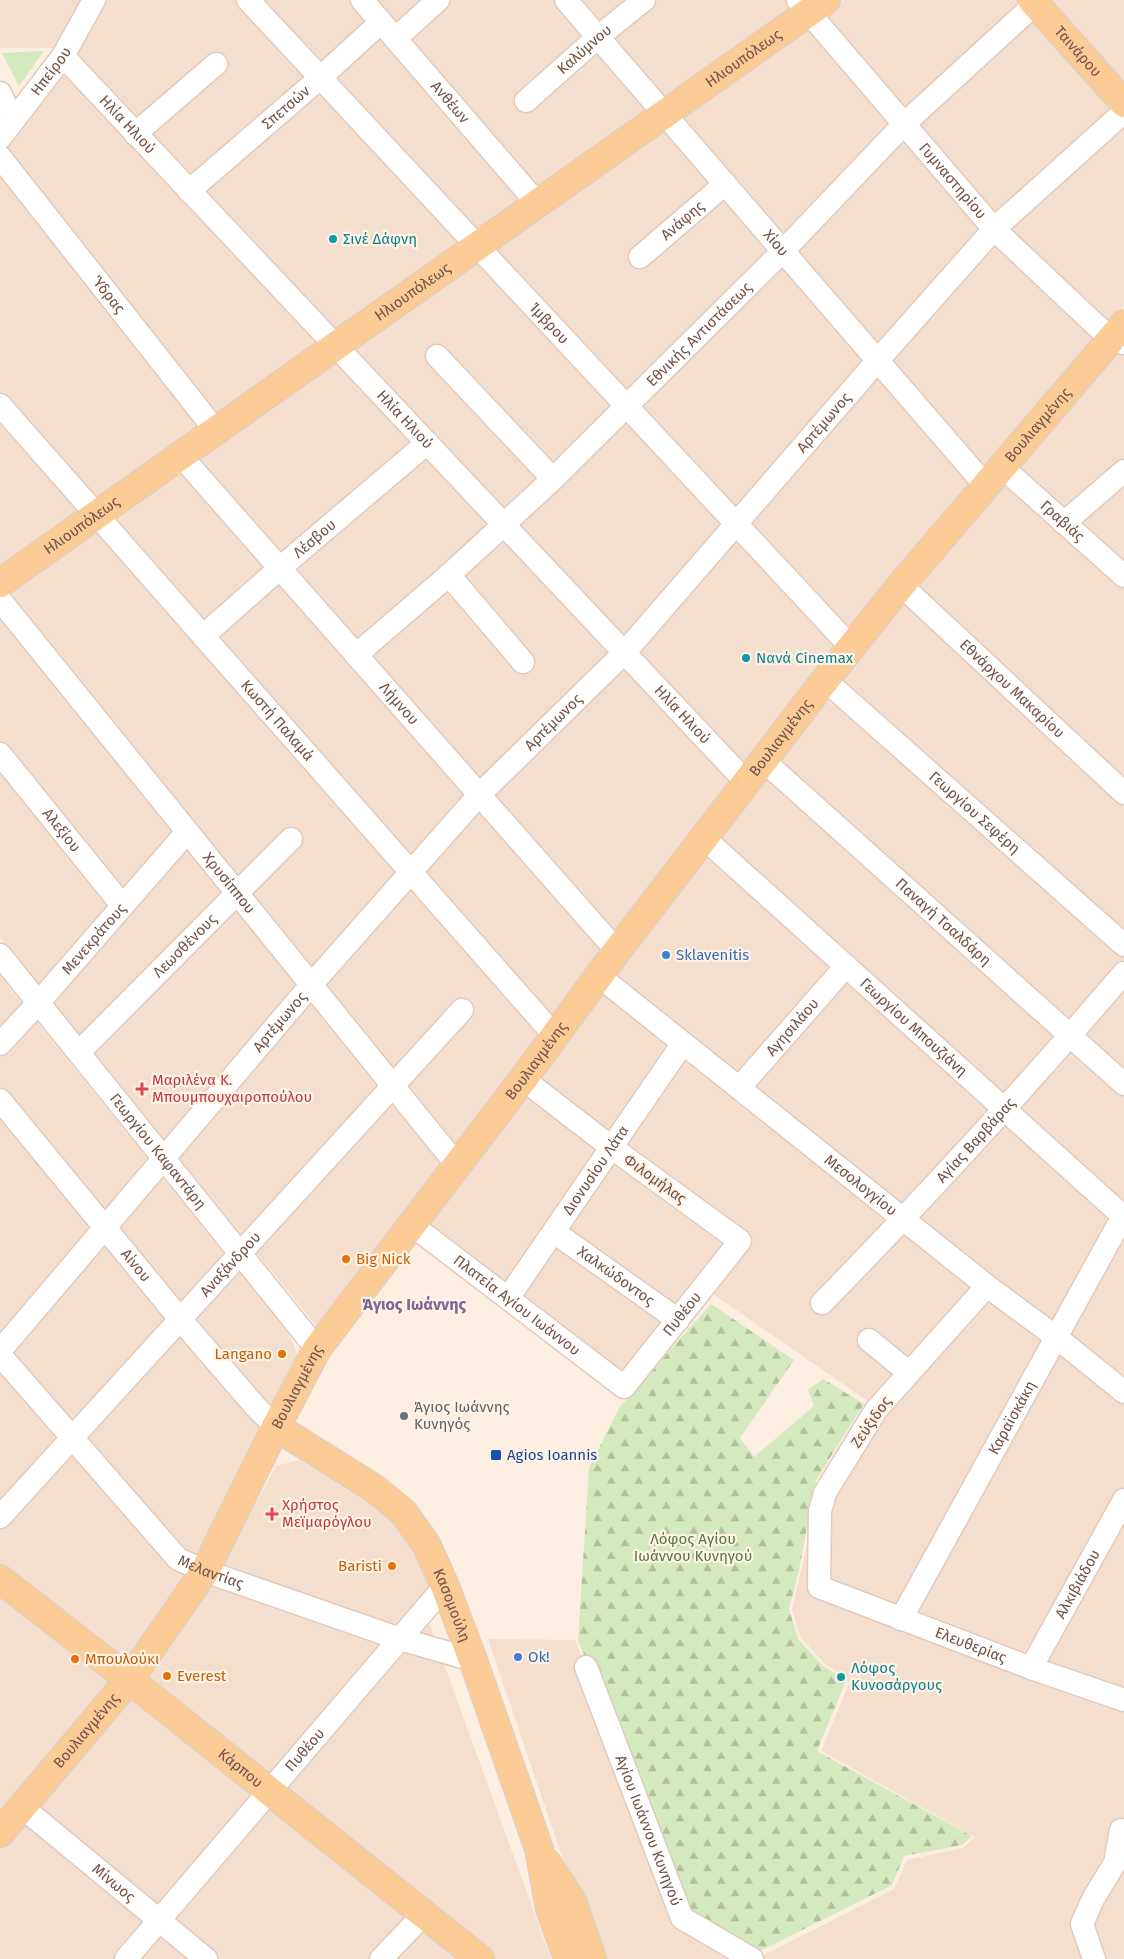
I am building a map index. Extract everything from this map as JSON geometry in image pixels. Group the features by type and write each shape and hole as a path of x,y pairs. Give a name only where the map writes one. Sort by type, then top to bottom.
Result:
{"main road":[{"name":"Ταινάρου","path":"1034,2 1124,103"},
{"name":"Ηλιουπόλεως","path":"0,583 665,115 811,4"},
{"name":"Βουλιαγμένης","path":"0,1833 129,1680 205,1571 276,1427 317,1350 524,1079 617,951 705,839 824,680 901,585 994,476 1120,335"},
{"name":"Κασομούλη","path":"276,1427 375,1489 404,1513 426,1544 445,1586 473,1660 538,1849 550,1909 574,1958"},
{"name":"Κάρπου","path":"0,1579 480,1959"}],"street":[{"name":"Ηπείρου","path":"7,130 63,56 94,0"},
{"name":"Ίμβρου","path":"248,0 851,647"},
{"name":"Ανθέων","path":"362,0 538,204"},
{"path":"396,38 438,0"},
{"name":"Χίου","path":"566,0 878,360 994,476"},
{"name":"Καλύμνου","path":"526,101 598,37 644,0"},
{"name":"Εθνικής Αντιστάσεως","path":"356,654 449,575 553,479 783,251 904,124 1034,2"},
{"name":"Γυμναστηρίου","path":"811,4 904,124 994,229 1100,329 1120,335"},
{"name":"Σπετσών","path":"189,191 320,78 381,22"},
{"name":"Ηλία Ηλιού","path":"63,56 747,783"},
{"path":"135,134 216,64"},
{"path":"0,93 7,130"},
{"name":"Αρτέμωνος","path":"0,1353 311,985 410,871 479,795 625,652 994,229 1124,112"},
{"name":"Ύδρας","path":"0,157 216,431"},
{"name":"Ανάφης","path":"640,257 726,184"},
{"path":"437,356 553,479"},
{"name":"Κωστή Παλαμά","path":"0,405 555,1036"},
{"name":"Λέσβου","path":"203,636 427,443"},
{"name":"Λήμνου","path":"181,456 617,951"},
{"path":"1064,523 1124,471"},
{"name":"Γραβιάς","path":"994,476 1064,523 1124,576"},
{"path":"449,575 523,662"},
{"name":"Εθνάρχου Μακαρίου","path":"901,585 1124,794"},
{"name":"Χρυσίππου","path":"0,600 457,1165"},
{"name":"Γεωργίου Σεφέρη","path":"824,680 1124,945"},
{"name":"Αλεξίου","path":"0,754 122,906"},
{"name":"Παναγή Τσαλδάρη","path":"764,761 1124,1084"},
{"name":"Μενεκράτους","path":"0,1044 187,832"},
{"name":"Λεωσθένους","path":"79,1052 292,839"},
{"name":"Γεωργίου Μπουζιάνη","path":"705,839 1124,1216"},
{"name":"Γεωργίου Καφαντάρη","path":"0,955 317,1350"},
{"name":"Αγησιλάου","path":"739,1088 846,966"},
{"name":"Αγίας Βαρβάρας","path":"822,1303 904,1219 1005,1109 1124,973"},
{"name":"Μεσολογγίου","path":"599,976 987,1286 1056,1337 1124,1392"},
{"name":"Αναξάνδρου","path":"0,1516 462,1010"},
{"name":"Διονυσίου Λάτα","path":"508,1298 683,1043"},
{"name":"Φιλομήλας","path":"524,1079 612,1147 740,1241"},
{"name":"Αίνου","path":"0,1100 180,1319 255,1406 276,1427"},
{"name":"Καραϊσκάκη","path":"901,1619 1124,1216"},
{"name":"Πλατεία Αγίου Ιωάννου","path":"412,1225 624,1386"},
{"name":"Χαλκώδοντος","path":"554,1232 678,1320"},
{"name":"Πυθέου","path":"624,1386 740,1241"},
{"name":"Ζεύξιδος","path":"820,1587 820,1511 825,1493 870,1418 908,1372 987,1286"},
{"path":"869,1340 908,1372"},
{"name":"Μελαντίας","path":"0,1353 178,1558 205,1571 400,1639 473,1660"},
{"name":"Αλκιβιάδου","path":"1031,1668 1124,1500"},
{"name":"Πυθέου","path":"126,1959 445,1586"},
{"name":"Ελευθερίας","path":"820,1587 1031,1668 1124,1700"},
{"name":"Αγίου Ιωάννου Κυνηγού","path":"586,1667 682,1918 752,1959"},
{"name":"Μίνωος","path":"22,1807 206,1959"},
{"path":"1094,1959 1082,1924 1093,1899 1115,1863 1123,1826"},
{"path":"381,1959 424,1914"}],"shaded area":[{"path":"0,0 84,0 58,48 0,48"},
{"path":"101,0 794,0 798,5 333,338 70,56"},
{"path":"844,0 1023,0 1036,16 1052,0 1124,0 1124,305 1104,327 992,219 817,17"},
{"path":"812,24 1099,334 743,771 345,352"},
{"path":"69,70 323,343 0,574 0,150 59,73"},
{"path":"1124,341 1124,788 910,588"},
{"path":"338,359 737,779 318,1328 0,938 0,595"},
{"path":"904,595 1124,800 1124,1959 600,1959 557,1842 488,1639 575,1640 685,1915 760,1957 894,1889 907,1860 963,1848 975,1837 821,1751 849,1684 842,1675 824,1663 801,1638 792,1610 821,1481 872,1404 710,1292 621,1396 416,1234"},
{"path":"0,976 289,1334 298,1356 197,1571 128,1664 0,1566"},
{"path":"299,1460 395,1519 435,1586 420,1598 551,1959 0,1959 0,1846 211,1584 276,1466"},
{"path":"0,1578 119,1678 0,1825"}],"green space":[{"path":"44,51 19,86 2,53"},
{"name":"Λόφος Αγίου Ιωάννου Κυνηγού","path":"711,1304 794,1360 740,1438 754,1457 814,1406 808,1390 823,1379 864,1404 816,1480 799,1570 789,1609 798,1639 823,1666 841,1677 845,1683 817,1751 972,1836 962,1845 904,1856 892,1885 758,1952 687,1912 613,1721 578,1641 589,1468 619,1408"}],"place":[{"name":"Σινέ Δάφνη","path":"333,239"},
{"name":"Νανά Cinemax","path":"746,658"},
{"name":"Sklavenitis","path":"666,955"},
{"name":"Μαριλένα Κ. Μπουμπουχαιροπούλου","path":"142,1089"},
{"name":"Big Nick","path":"346,1259"},
{"name":"Langano","path":"282,1354"},
{"name":"Άγιος Ιωάννης Κυνηγός","path":"404,1416"},
{"name":"Agios Ioannis","path":"496,1455"},
{"name":"Χρήστος Μεϊμαρόγλου","path":"272,1514"},
{"name":"Baristi","path":"392,1566"},
{"name":"Ok!","path":"518,1657"},
{"name":"Μπουλούκι","path":"75,1659"},
{"name":"Everest","path":"167,1676"},
{"name":"Λόφος Κυνοσάργους","path":"841,1677"}],"district":[{"name":"Άγιος Ιωάννης","path":"414,1304"}]}
